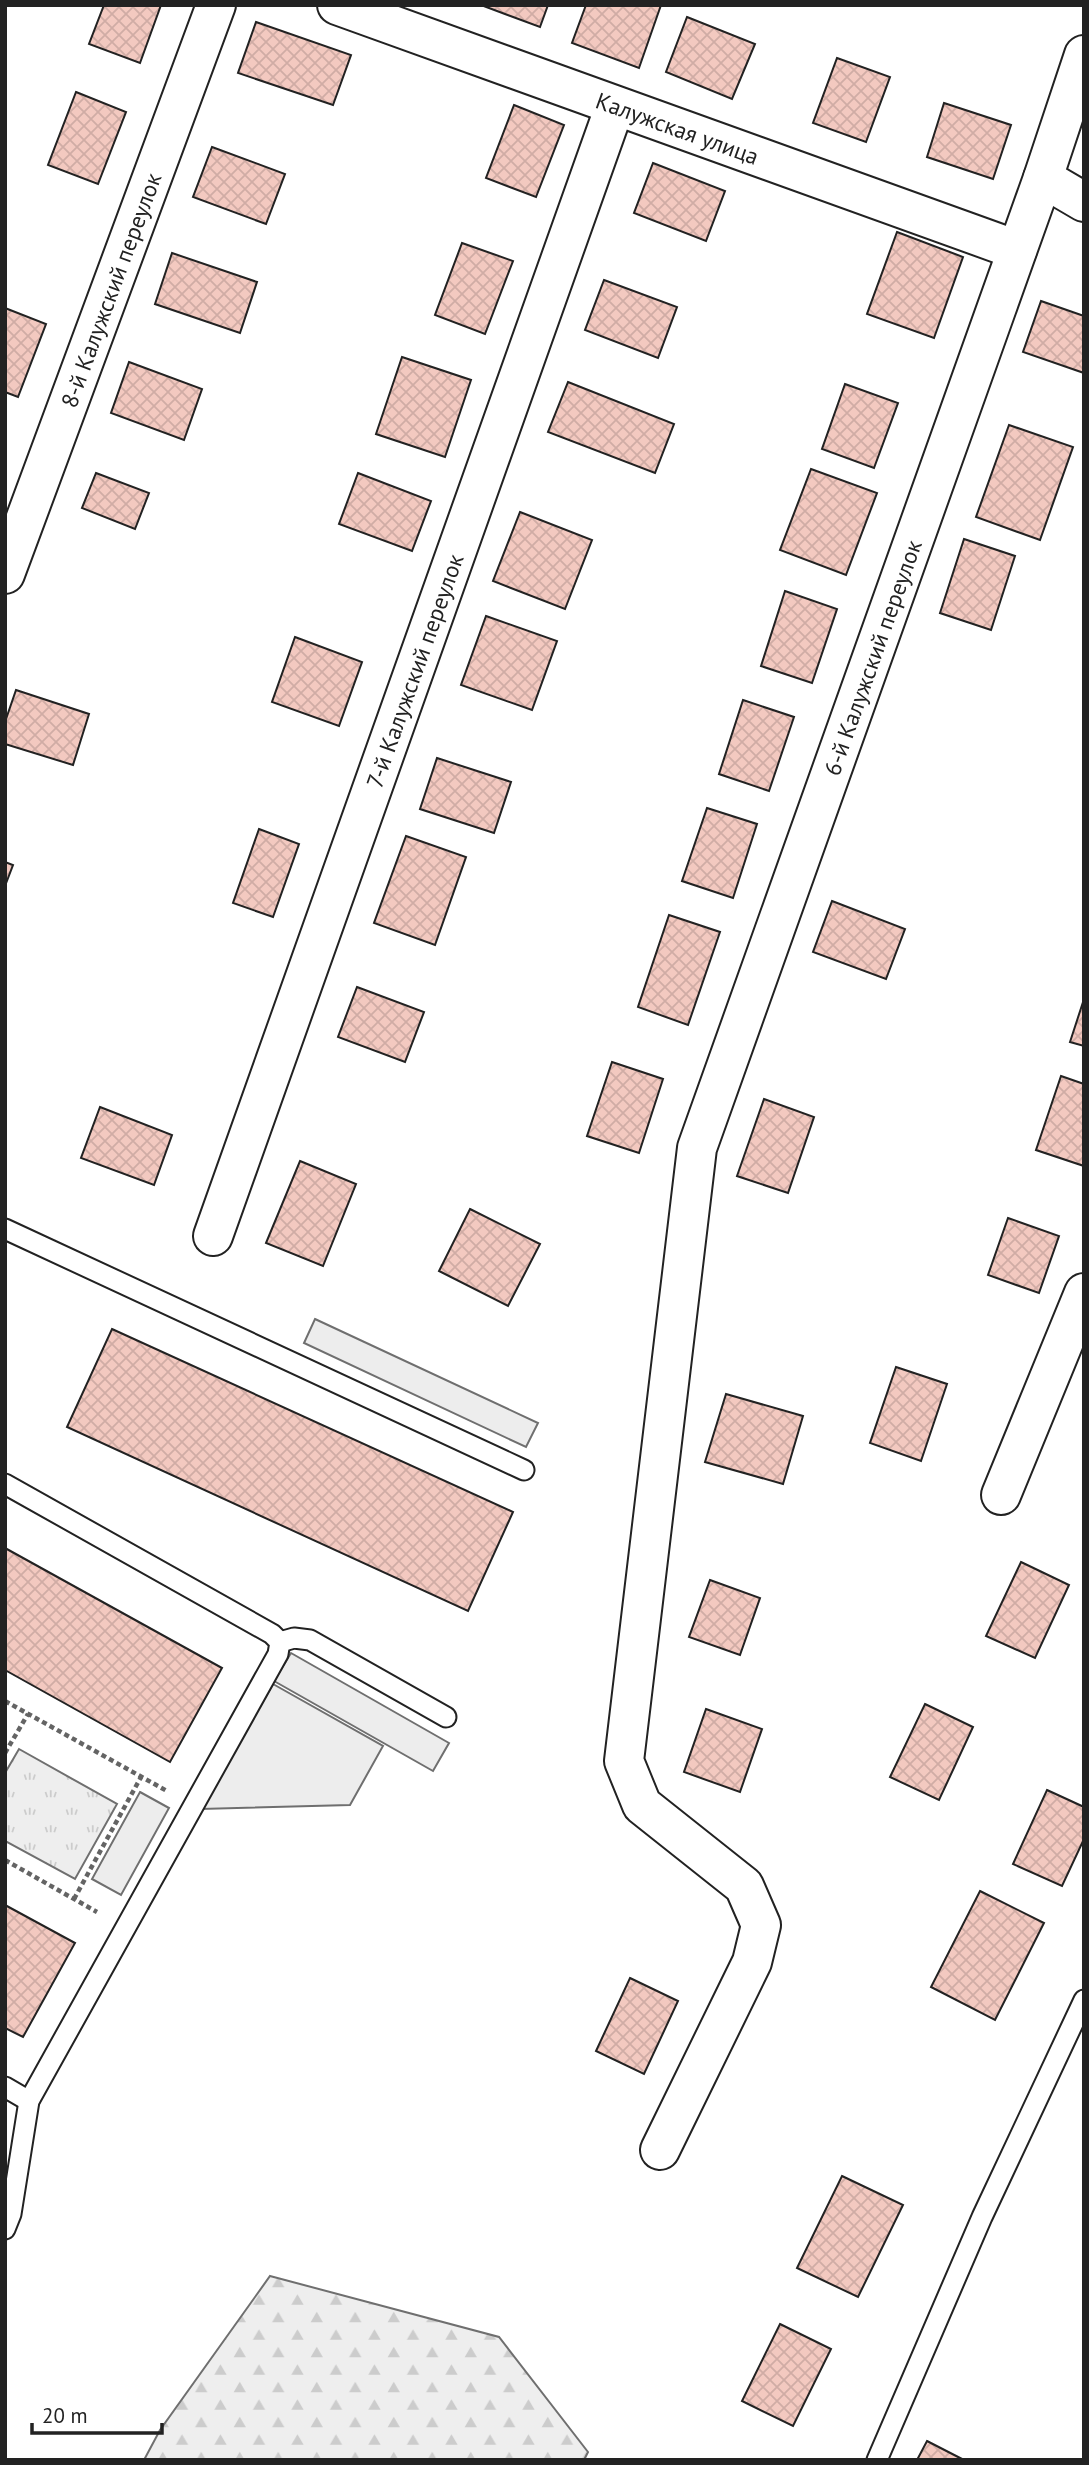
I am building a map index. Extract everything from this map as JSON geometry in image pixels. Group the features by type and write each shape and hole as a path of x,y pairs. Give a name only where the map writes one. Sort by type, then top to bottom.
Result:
{"street":[{"name":"8-й Калужский переулок","path":"5,574 216,5"},
{"name":"Калужская улица","path":"337,5 1017,250"},
{"name":"6-й Калужский переулок","path":"660,2150 752,1962 761,1925 744,1886 642,1805 624,1760 697,1148 1043,178 1084,55"},
{"name":"7-й Калужский переулок","path":"213,1236 615,106"},
{"path":"1043,178 1084,202"},
{"path":"1001,1495 1084,1293"}],"lane":[{"path":"5,1229 524,1470"},
{"path":"5,1484 272,1634 280,1642"},
{"path":"280,1642 294,1638 310,1640 446,1717"},
{"path":"5,2229 11,2214 10,2192 29,2101 278,1654 280,1642"},
{"path":"877,2460 982,2217 1084,2000"},
{"path":"5,2087 29,2101"}],"path":[{"path":"5,1701 193,1806"},
{"path":"5,1753 28,1714"},
{"path":"74,1899 142,1777"},
{"path":"5,1860 125,1927"}],"green space":[{"path":"19,1749 117,1804 75,1879 5,1841 5,1773"},
{"path":"270,2276 499,2337 588,2452 584,2460 144,2460 160,2430"}],"shaded area":[{"path":"315,1319 538,1423 526,1447 304,1343"},
{"path":"291,1653 449,1743 433,1771 274,1681"},
{"path":"273,1684 383,1746 350,1805 201,1809"},
{"path":"140,1792 169,1808 121,1895 92,1879"}],"building":[{"path":"104,5 161,5 140,63 89,44"},
{"path":"481,5 548,5 540,27"},
{"path":"586,5 661,5 639,68 572,43"},
{"path":"687,17 755,44 732,99 666,72"},
{"path":"256,22 351,55 333,105 238,73"},
{"path":"837,58 890,77 866,142 813,123"},
{"path":"76,92 126,112 98,184 48,165"},
{"path":"944,103 1011,125 993,179 927,157"},
{"path":"514,105 564,125 536,197 486,178"},
{"path":"212,147 285,174 266,224 193,197"},
{"path":"653,163 725,191 706,241 634,213"},
{"path":"897,232 963,257 934,338 867,314"},
{"path":"462,243 513,261 485,334 435,315"},
{"path":"172,253 257,282 240,333 155,304"},
{"path":"604,280 677,307 658,358 585,330"},
{"path":"1041,301 1084,316 1084,373 1023,352"},
{"path":"5,308 46,324 18,397 5,392"},
{"path":"402,357 471,380 445,457 376,434"},
{"path":"129,362 202,389 184,440 111,413"},
{"path":"568,382 674,424 655,473 548,432"},
{"path":"845,384 898,403 874,468 822,449"},
{"path":"1009,425 1073,447 1040,540 976,517"},
{"path":"811,469 877,493 846,575 780,550"},
{"path":"96,473 149,493 135,529 82,508"},
{"path":"358,473 431,501 412,551 339,524"},
{"path":"520,512 592,540 565,609 493,581"},
{"path":"964,539 1015,556 991,630 940,613"},
{"path":"785,591 837,609 812,683 761,666"},
{"path":"486,616 557,641 532,710 461,685"},
{"path":"295,637 362,662 339,726 272,702"},
{"path":"16,690 89,714 73,765 5,744 5,722"},
{"path":"743,700 794,717 769,791 719,774"},
{"path":"437,758 511,782 494,833 420,809"},
{"path":"707,808 757,824 733,898 682,881"},
{"path":"259,829 299,844 273,917 233,903"},
{"path":"406,836 466,857 435,945 374,923"},
{"path":"5,862 13,865 5,886"},
{"path":"832,901 905,929 886,979 813,952"},
{"path":"669,915 720,932 688,1025 638,1007"},
{"path":"357,987 424,1012 405,1062 338,1037"},
{"path":"1084,999 1084,1046 1070,1042"},
{"path":"612,1062 663,1079 639,1153 587,1136"},
{"path":"1061,1076 1084,1084 1084,1166 1036,1150"},
{"path":"764,1099 814,1117 788,1193 737,1176"},
{"path":"100,1107 172,1135 154,1185 81,1158"},
{"path":"300,1161 356,1184 323,1266 266,1243"},
{"path":"470,1209 540,1244 508,1306 439,1271"},
{"path":"1008,1218 1059,1236 1039,1293 988,1275"},
{"path":"112,1329 513,1512 468,1611 67,1427"},
{"path":"896,1367 947,1384 921,1461 870,1443"},
{"path":"726,1394 803,1416 783,1484 705,1462"},
{"path":"5,1548 222,1668 170,1762 5,1670"},
{"path":"1021,1562 1069,1585 1035,1658 986,1636"},
{"path":"710,1580 760,1598 740,1655 689,1637"},
{"path":"925,1704 973,1727 939,1800 890,1777"},
{"path":"706,1709 762,1729 740,1792 684,1772"},
{"path":"1047,1790 1084,1807 1084,1839 1062,1886 1013,1864"},
{"path":"980,1891 1044,1923 995,2020 931,1987"},
{"path":"5,1905 75,1943 23,2037 5,2028"},
{"path":"630,1978 678,2001 644,2074 596,2051"},
{"path":"842,2176 903,2205 858,2297 797,2268"},
{"path":"780,2324 831,2349 793,2426 742,2401"},
{"path":"927,2441 964,2460 917,2460"}]}
